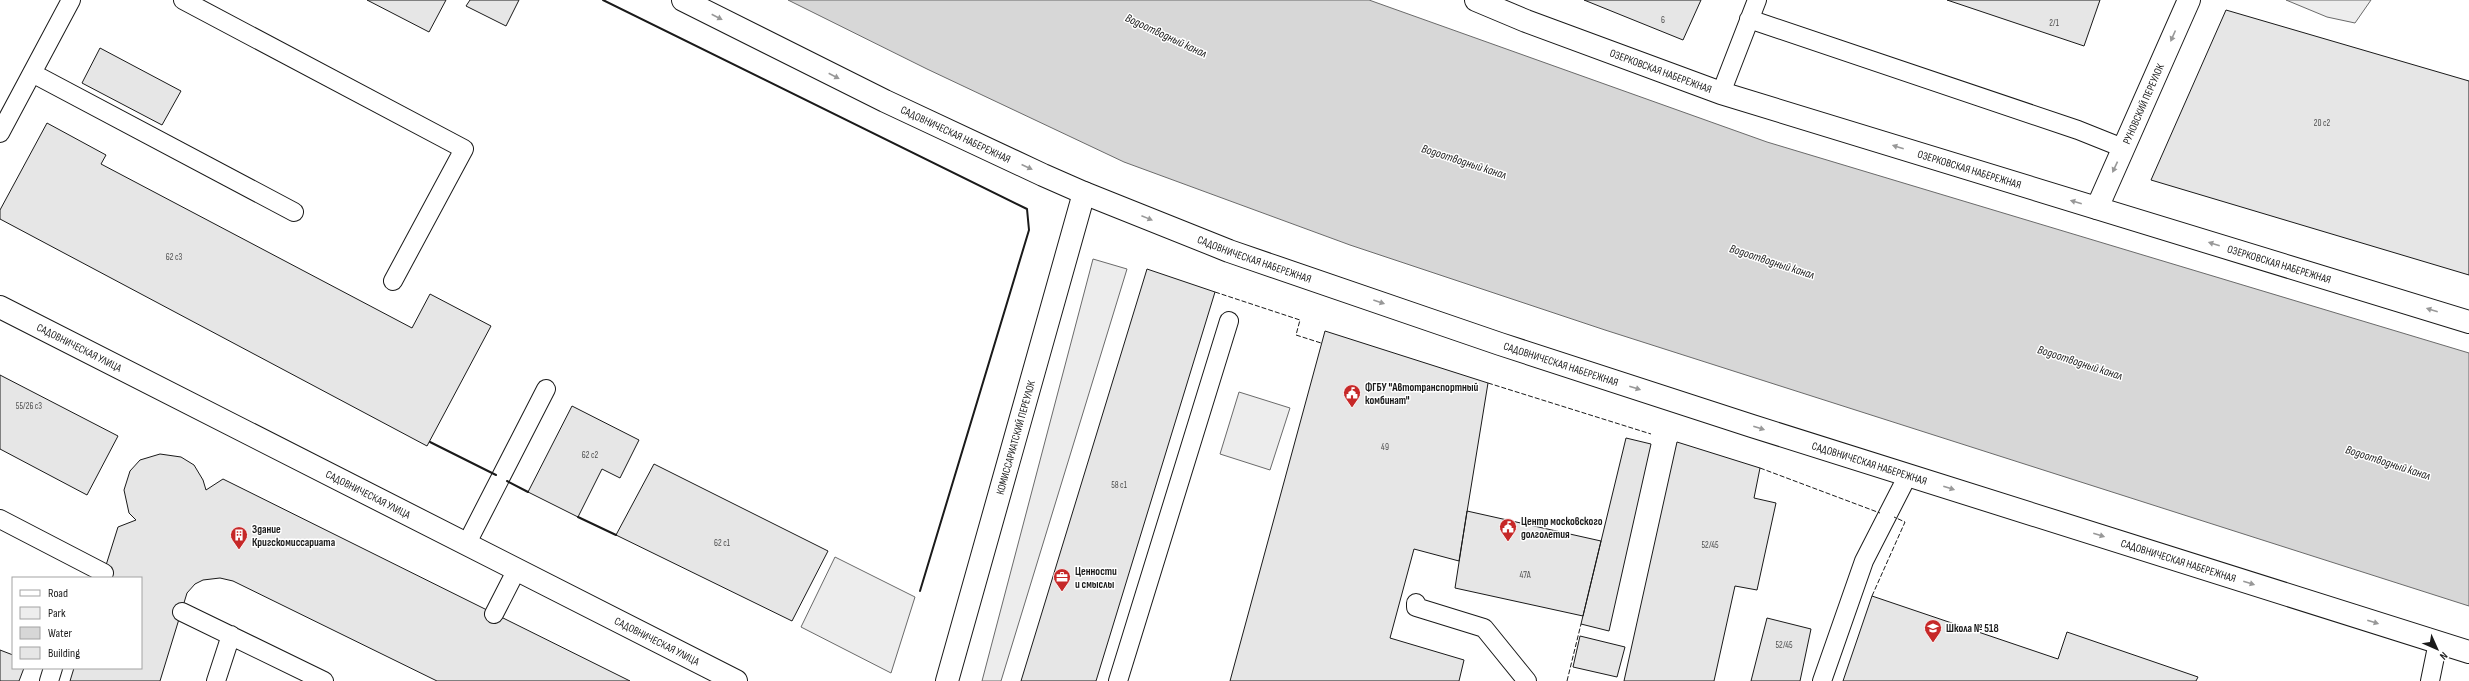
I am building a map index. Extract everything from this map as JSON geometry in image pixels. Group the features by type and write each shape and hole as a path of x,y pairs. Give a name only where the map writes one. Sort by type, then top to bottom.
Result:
{"street":[{"name":"САДОВНИЧЕСКАЯ НАБЕРЕЖНАЯ","path":"683,0 885,101 1084,193 1229,251 1485,339 1908,475 2469,652"},
{"name":"ОЗЕРКОВСКАЯ НАБЕРЕЖНАЯ","path":"1476,0 1526,21 1721,93 2469,322"},
{"name":"РУНОВСКИЙ ПЕРЕУЛОК","path":"2097,208 2189,0"},
{"name":"КОМИССАРИАТСКИЙ ПЕРЕУЛОК","path":"947,681 1084,193"},
{"name":"САДОВНИЧЕСКАЯ УЛИЦА","path":"0,307 516,571 736,681"}],"lane":[{"path":"0,133 71,0"},
{"path":"183,0 464,149 393,281"},
{"path":"1721,93 1757,0"},
{"path":"1749,19 2123,148"},
{"path":"32,73 294,212"},
{"path":"1118,681 1229,321"},
{"path":"466,545 546,389"},
{"path":"1822,681 1864,560 1908,475"},
{"path":"0,519 83,571 104,573"},
{"path":"494,614 516,571"},
{"path":"1416,603 1416,607 1484,628 1527,681"},
{"path":"182,612 324,681"},
{"path":"216,681 230,635"},
{"path":"2430,681 2438,642"},
{"path":"49,681 53,669"}],"green space":[{"path":"2286,0 2371,0 2355,23 2327,17"},
{"path":"1093,259 1127,269 1001,681 982,681"},
{"path":"1239,392 1290,408 1270,470 1220,454"},
{"path":"835,557 915,597 891,673 801,627"}],"water":[{"name":"Водоотводный канал","path":"788,0 1369,0 1767,142 2469,353 2469,606 1605,330 1350,245 1124,162 927,69"}],"building":[{"path":"367,0 446,0 429,32"},
{"path":"470,0 519,0 506,26 466,6"},
{"path":"1584,0 1701,0 1683,40"},
{"path":"1947,0 2100,0 2084,46"},
{"path":"2226,10 2469,81 2469,275 2151,180"},
{"path":"100,48 181,91 162,125 82,83"},
{"path":"47,123 106,155 101,164 412,328 430,294 491,326 427,446 0,219 0,210"},
{"path":"1147,269 1215,292 1096,681 1021,681"},
{"path":"1325,331 1488,383 1459,561 1414,549 1390,638 1464,660 1459,681 1230,681"},
{"path":"0,375 118,436 87,495 0,449"},
{"path":"572,406 639,440 620,478 602,469 578,517 528,492"},
{"path":"1626,438 1651,444 1609,631 1581,624"},
{"path":"1677,442 1760,468 1754,498 1776,503 1757,590 1735,586 1714,681 1624,681"},
{"name":"Здание Кригскомиссариата","path":"160,454 181,457 194,465 203,480 206,490 223,479 630,681 437,681 233,581 220,578 203,580 195,584 187,593 160,681 70,681 74,669 142,669 142,577 102,577 118,527 136,520 129,513 124,490 130,471 140,460"},
{"path":"654,464 828,551 792,621 616,535"},
{"path":"1467,511 1601,541 1583,616 1455,588"},
{"name":"Школа № 518","path":"1872,596 2058,659 2067,632 2198,677 2196,681 1843,681"},
{"path":"1767,618 1811,629 1800,681 1751,681"},
{"path":"1580,636 1625,647 1617,677 1573,667"},
{"path":"0,650 12,655 12,669 24,669 19,681 0,681"}],"fence":[{"path":"1215,292 1300,320 1296,335 1321,343"},
{"path":"1488,383 1651,434"},
{"path":"1760,468 1880,513"},
{"path":"1872,596 1905,522 1894,517"},
{"path":"1567,681 1581,624"}],"wall":[{"path":"603,0 1027,209 1029,230 920,591"},
{"path":"430,442 496,475"},
{"path":"507,481 528,492"},
{"path":"578,517 616,535"}],"place":[{"name":"ФГБУ \"Автотранспортный комбинат\"","path":"1352,408"},
{"name":"Центр московского долголетия","path":"1508,542"},
{"name":"Здание Кригскомиссариата","path":"239,550"},
{"name":"Ценности и смыслы","path":"1062,592"},
{"name":"Школа № 518","path":"1933,643"}]}
